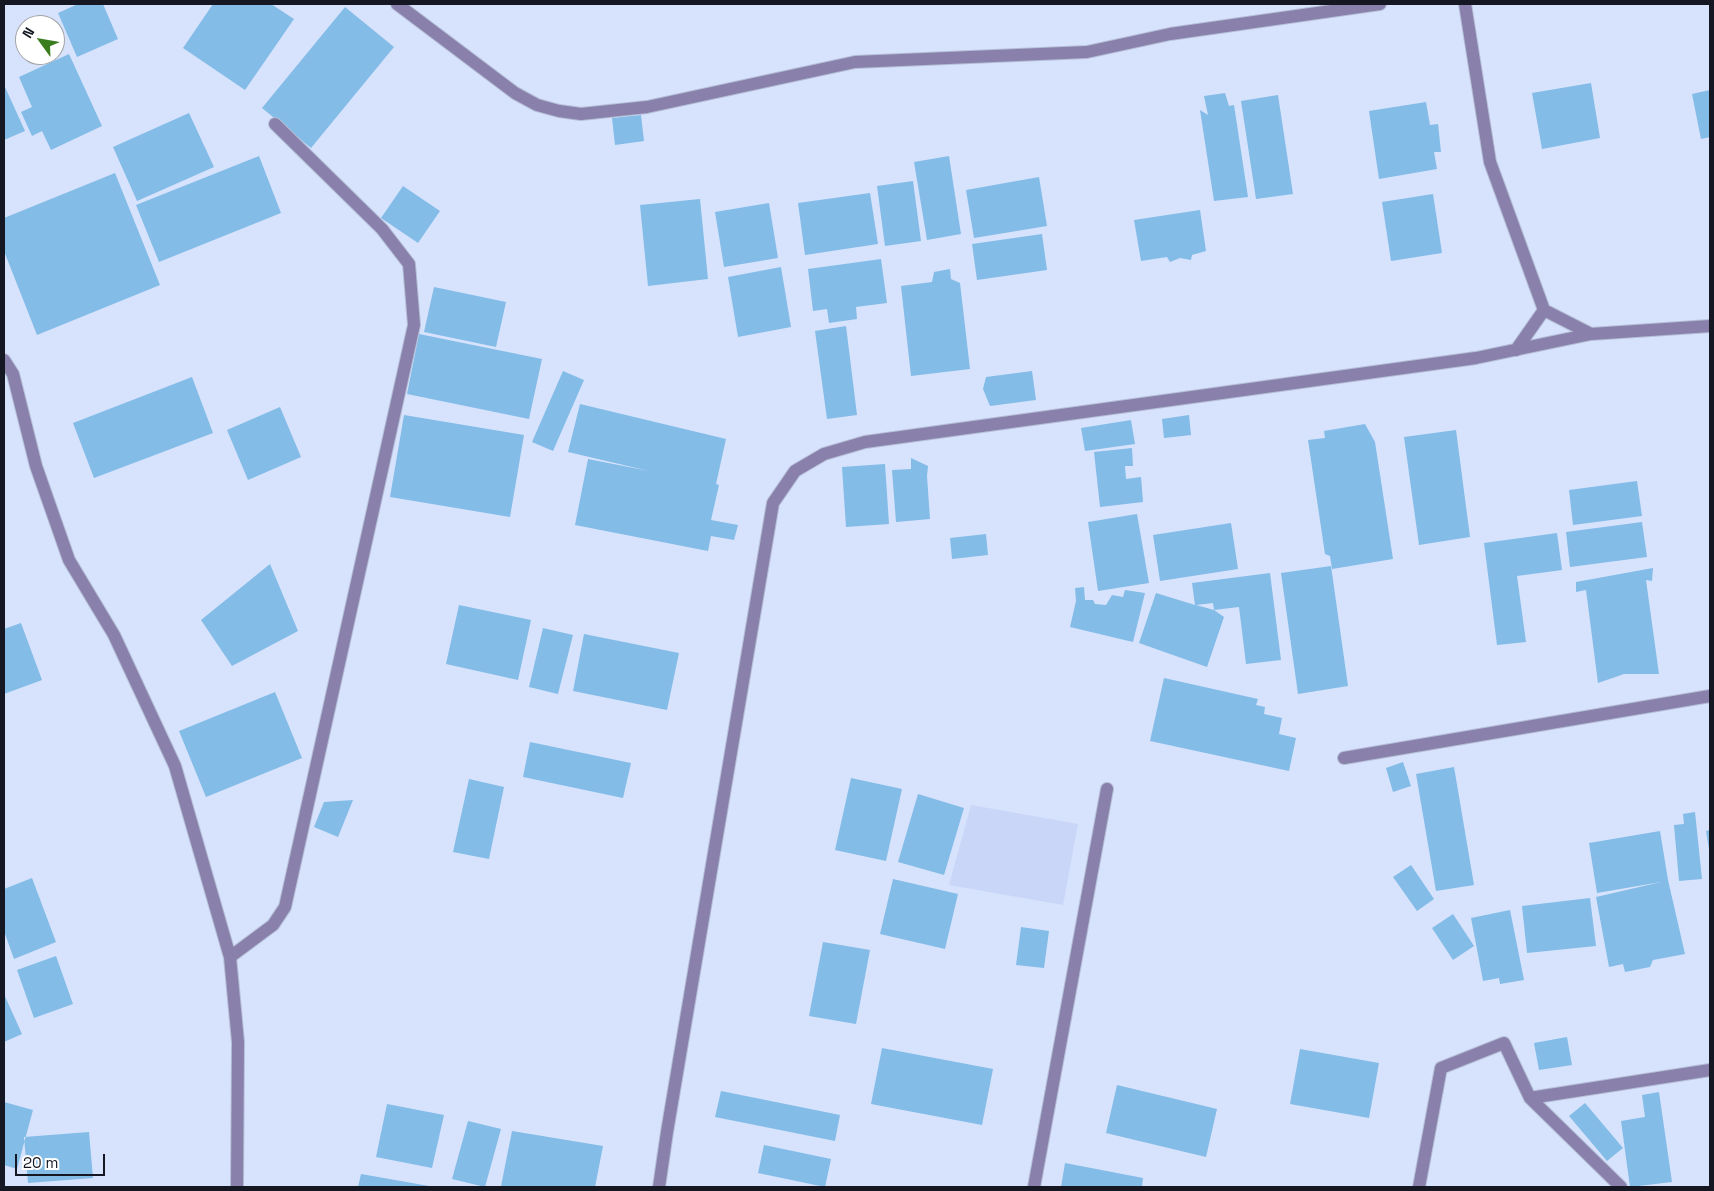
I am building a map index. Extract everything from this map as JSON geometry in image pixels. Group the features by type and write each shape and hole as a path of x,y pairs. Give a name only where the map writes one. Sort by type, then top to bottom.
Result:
{"street":[{"path":"397,4 515,93 537,105 581,114 647,107 855,62 1088,52 1170,34 1380,4"},
{"path":"1464,4 1490,162 1544,310 1591,334"},
{"path":"230,957 273,925 285,907 414,325 409,264 382,229 275,124"},
{"path":"1516,350 1544,310"},
{"path":"659,1187 773,503 796,471 824,454 865,442 1476,358 1591,334 1710,326"},
{"path":"4,360 13,374 36,466 69,560 114,635 175,766 230,957 238,1042 237,1187"},
{"path":"1344,758 1710,696"},
{"path":"1034,1187 1107,789"},
{"path":"1419,1187 1441,1068 1504,1044 1530,1098 1621,1187"},
{"path":"1530,1098 1710,1070"}],"shaded area":[{"path":"971,805 1078,824 1063,905 949,885"}],"building":[{"path":"78,4 103,4 118,39 77,57 65,29 65,15 59,15 58,13"},
{"path":"213,4 271,4 294,19 245,90 183,48"},
{"path":"345,7 394,47 311,148 262,108"},
{"path":"69,54 102,126 51,150 42,131 32,136 21,112 32,107 19,77 45,65 65,65 65,56"},
{"path":"1591,83 1600,138 1542,149 1532,93"},
{"path":"4,88 25,131 4,140"},
{"path":"1710,90 1710,137 1701,139 1692,94"},
{"path":"1225,93 1229,106 1234,105 1248,197 1214,201 1200,110 1208,115 1204,96"},
{"path":"1278,95 1293,194 1256,199 1241,101"},
{"path":"1426,102 1430,125 1438,124 1441,152 1434,152 1437,169 1379,179 1369,111"},
{"path":"189,113 214,167 137,201 113,147"},
{"path":"641,115 644,141 615,145 612,118"},
{"path":"259,156 281,213 159,262 136,205"},
{"path":"949,156 961,234 927,240 914,162"},
{"path":"115,173 160,285 37,335 4,251 4,218"},
{"path":"1039,177 1047,226 974,238 966,190"},
{"path":"913,181 921,241 885,246 877,186"},
{"path":"403,186 440,211 418,243 381,218"},
{"path":"870,193 878,244 805,255 798,203"},
{"path":"1433,194 1442,253 1391,261 1382,202"},
{"path":"700,199 708,279 648,286 640,205"},
{"path":"769,203 778,258 724,267 715,212"},
{"path":"1200,210 1206,251 1192,255 1191,260 1180,258 1170,262 1167,257 1141,261 1134,220"},
{"path":"1042,234 1047,270 977,280 972,244"},
{"path":"881,259 887,303 856,307 857,319 829,323 827,309 813,311 808,269"},
{"path":"781,267 791,327 738,337 728,277"},
{"path":"950,269 951,279 960,283 970,369 911,376 901,286 932,282 934,272"},
{"path":"434,287 506,302 496,347 424,332"},
{"path":"846,326 857,415 827,419 815,331"},
{"path":"419,334 542,359 529,419 407,394"},
{"path":"563,371 584,380 553,451 532,442"},
{"path":"1032,371 1036,400 990,406 983,389 986,377"},
{"path":"192,377 213,433 94,478 73,423"},
{"path":"580,404 726,439 716,484 719,485 711,520 738,525 734,540 711,536 708,551 575,525 588,459 649,471 568,452"},
{"path":"280,407 301,457 248,480 227,430"},
{"path":"404,415 524,435 510,517 390,497"},
{"path":"1189,415 1191,435 1164,438 1162,419"},
{"path":"1131,420 1135,444 1085,451 1081,428"},
{"path":"1365,424 1375,442 1393,559 1332,569 1330,556 1325,554 1308,440 1325,438 1324,431"},
{"path":"1456,430 1470,537 1419,545 1404,437"},
{"path":"1132,448 1133,466 1125,466 1126,479 1141,477 1143,502 1100,507 1094,452"},
{"path":"911,458 928,466 930,519 896,522 892,470 911,469"},
{"path":"885,464 889,524 846,527 842,467"},
{"path":"1637,481 1642,516 1573,525 1569,490"},
{"path":"1137,514 1149,583 1098,591 1088,522"},
{"path":"1642,522 1647,557 1570,567 1566,532"},
{"path":"1231,523 1238,569 1160,581 1153,535"},
{"path":"1557,533 1562,570 1517,576 1526,642 1497,645 1484,543"},
{"path":"986,534 988,555 952,559 950,538"},
{"path":"270,564 298,631 232,666 201,620"},
{"path":"1331,566 1348,686 1298,694 1281,573"},
{"path":"1653,568 1652,581 1646,580 1659,674 1624,674 1598,683 1586,590 1576,592 1576,582"},
{"path":"1270,573 1281,660 1246,664 1239,607 1214,610 1224,617 1207,667 1139,643 1156,593 1195,605 1192,583","holes":["1213,603 1214,610 1196,605"]},
{"path":"1084,587 1085,600 1093,600 1095,604 1106,605 1112,595 1123,597 1125,590 1145,593 1133,642 1070,627 1076,601 1075,588"},
{"path":"459,605 531,620 518,680 446,664"},
{"path":"21,623 42,680 4,694 4,629"},
{"path":"543,628 573,635 558,694 529,687"},
{"path":"584,634 679,653 667,710 573,691"},
{"path":"1164,678 1258,699 1256,705 1265,707 1264,714 1282,718 1279,734 1296,738 1289,771 1150,741"},
{"path":"275,692 302,758 206,797 179,731"},
{"path":"530,742 631,763 623,798 523,777"},
{"path":"1403,762 1411,786 1393,792 1386,768"},
{"path":"1454,767 1474,885 1436,891 1416,774"},
{"path":"851,778 902,789 886,861 835,850"},
{"path":"469,779 504,787 489,859 453,852"},
{"path":"918,794 964,808 944,875 898,862"},
{"path":"353,800 338,837 314,827 324,802"},
{"path":"1695,812 1702,879 1679,881 1674,825 1684,824 1683,814"},
{"path":"1710,830 1710,849 1709,849 1706,831"},
{"path":"1660,831 1668,880 1685,954 1653,960 1650,967 1625,972 1623,964 1609,967 1596,897 1661,882 1597,893 1589,843"},
{"path":"1411,865 1434,899 1417,911 1393,877"},
{"path":"32,878 56,942 14,959 4,931 4,889"},
{"path":"893,879 958,894 945,949 880,934"},
{"path":"1590,898 1596,946 1527,953 1522,906"},
{"path":"1510,910 1524,980 1500,984 1499,978 1483,981 1471,918"},
{"path":"1453,914 1474,946 1453,960 1432,928"},
{"path":"1021,927 1049,931 1044,968 1016,965"},
{"path":"823,942 870,950 856,1024 809,1016"},
{"path":"56,956 73,1004 34,1018 17,970"},
{"path":"4,994 22,1034 4,1042"},
{"path":"1567,1037 1572,1065 1539,1070 1534,1043"},
{"path":"882,1048 993,1069 982,1125 871,1104"},
{"path":"1300,1049 1379,1063 1369,1118 1290,1104"},
{"path":"1117,1085 1217,1109 1206,1157 1106,1133"},
{"path":"721,1091 840,1115 835,1141 715,1117"},
{"path":"1659,1092 1672,1182 1630,1187 1621,1121 1645,1117 1642,1095"},
{"path":"4,1102 33,1110 17,1169 4,1165"},
{"path":"1585,1103 1623,1148 1607,1161 1569,1116"},
{"path":"387,1104 444,1115 432,1168 376,1157"},
{"path":"468,1121 501,1129 485,1187 452,1179"},
{"path":"512,1131 603,1146 595,1187 501,1186"},
{"path":"89,1132 93,1178 28,1183 24,1137"},
{"path":"764,1145 831,1159 825,1187 758,1173"},
{"path":"1065,1163 1143,1178 1142,1187 1061,1187"},
{"path":"361,1174 429,1186 429,1187 358,1187"}]}
